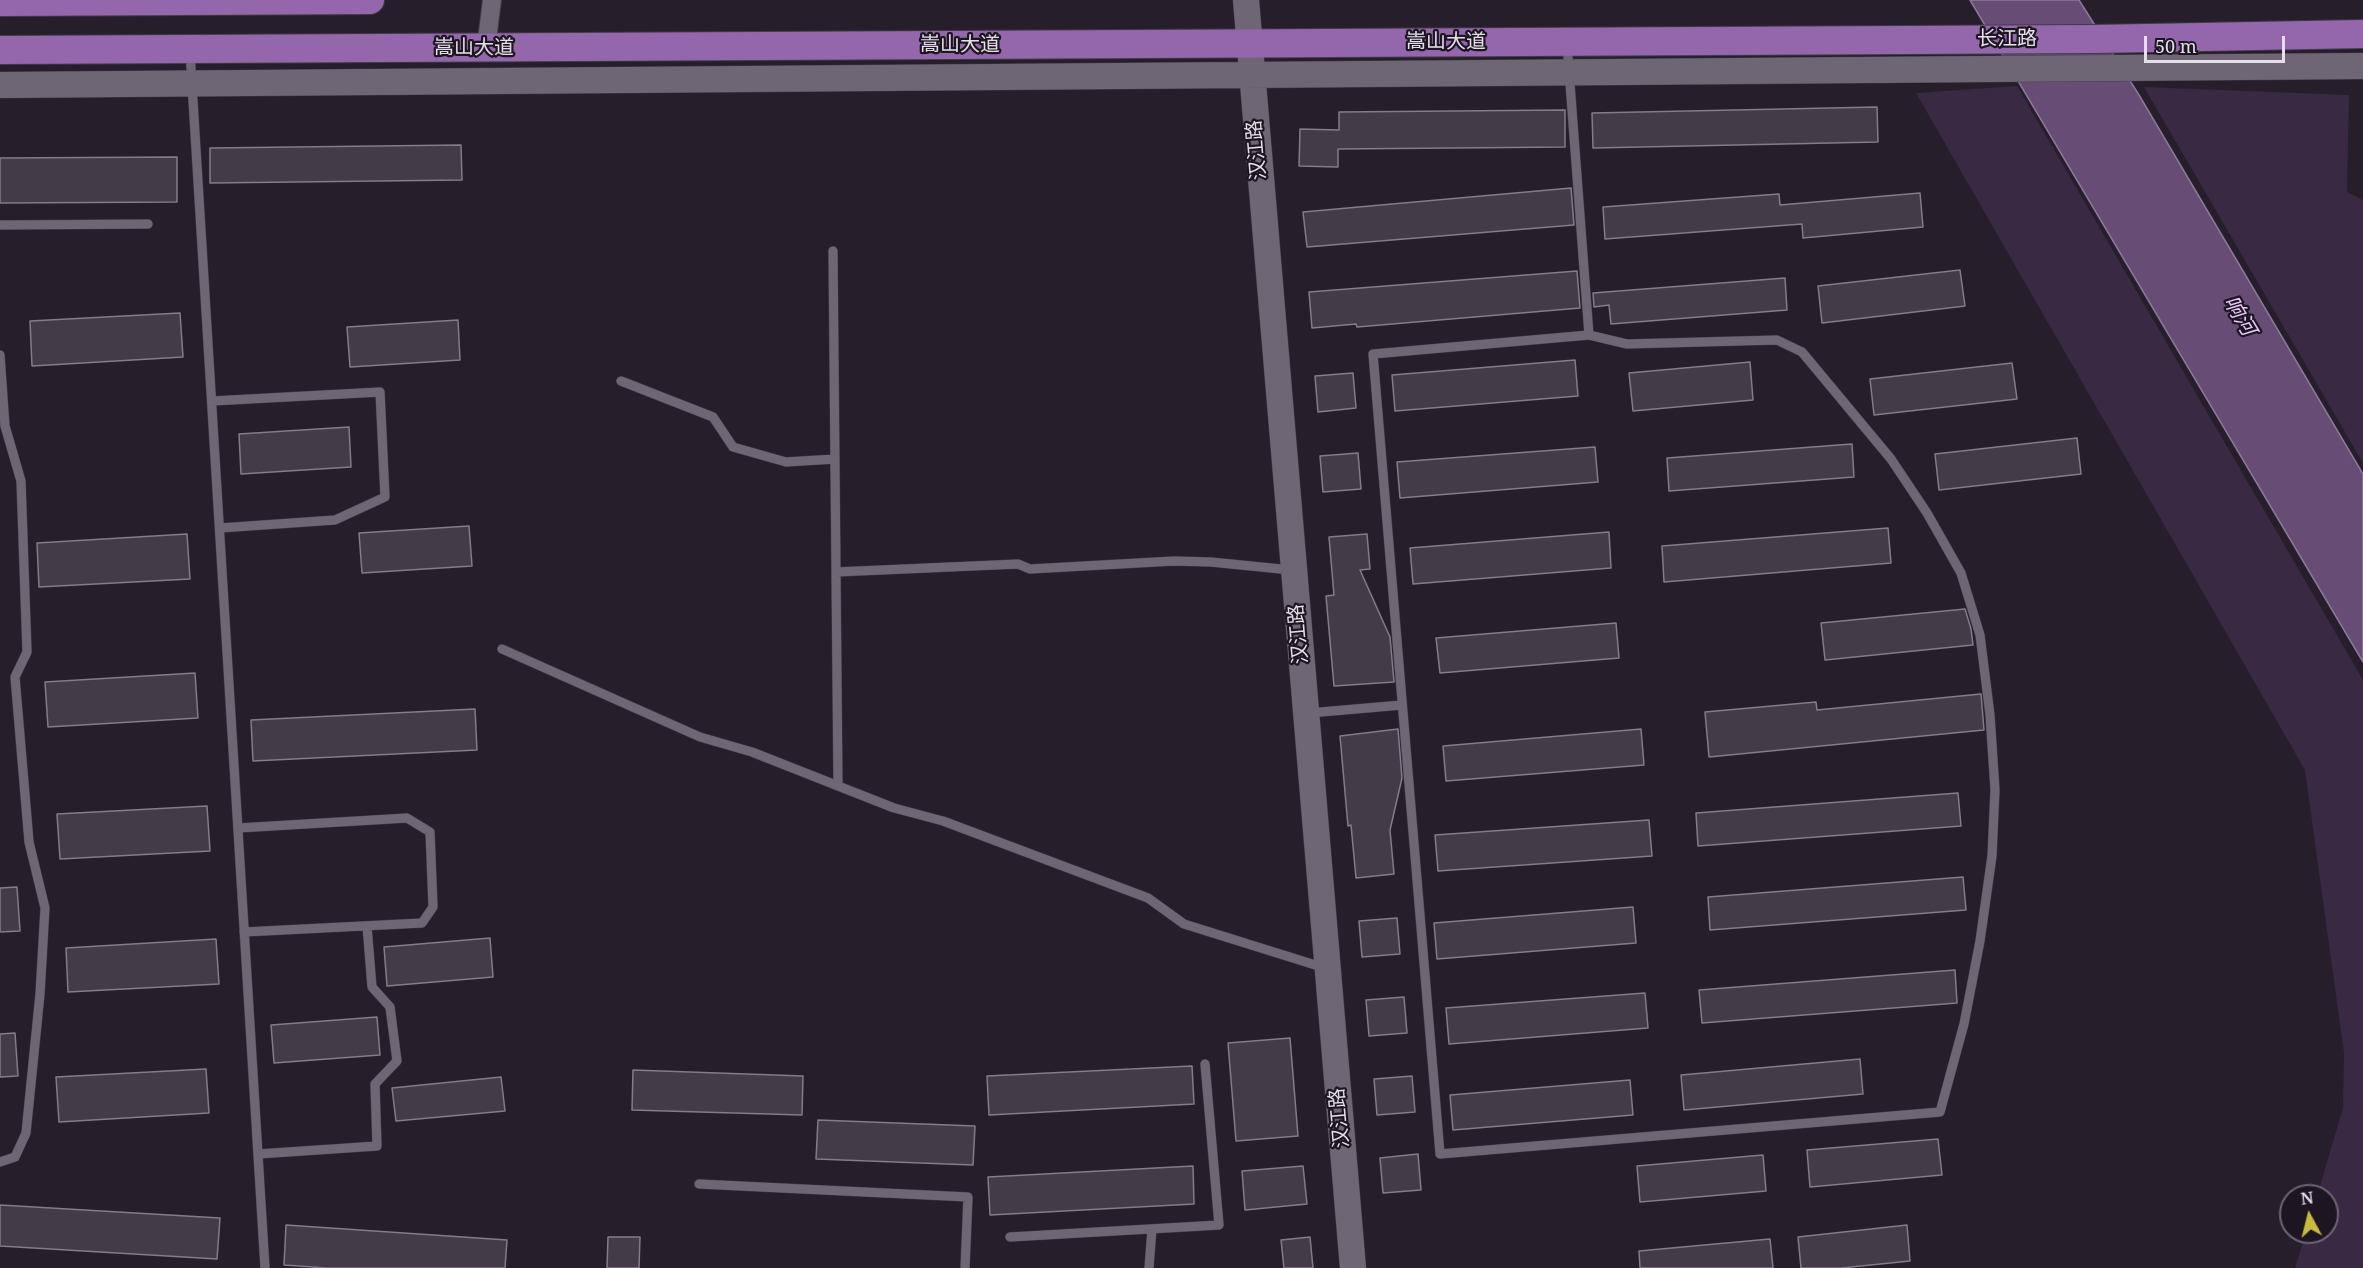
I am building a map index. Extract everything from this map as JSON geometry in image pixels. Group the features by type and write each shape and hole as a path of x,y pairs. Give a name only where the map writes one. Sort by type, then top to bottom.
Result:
{"main road":[{"path":"0,2 370,0"},
{"name":"汉江路","path":"1246,0 1353,1268"},
{"name":"长江路","path":"1920,39 2094,39 2363,34"},
{"name":"嵩山大道","path":"0,50 1920,39"},
{"path":"0,85 2363,66"}],"street":[{"path":"486,48 492,0"}],"lane":[{"path":"1567,42 1589,335"},
{"path":"190,50 265,1268"},
{"path":"0,225 148,224"},
{"path":"833,251 838,786"},
{"path":"1589,335 1627,344 1777,340 1802,352 1891,459 1927,513 1961,573 1980,635 1990,714 1995,790 1992,856 1980,941 1964,1024 1940,1112 1440,1154 1373,354 1589,335"},
{"path":"0,355 5,426 21,481 27,652 15,677 29,842 45,908 40,994 26,1132 15,1157 0,1162"},
{"path":"621,381 713,417 733,447 786,462 835,459"},
{"path":"212,401 380,392 385,497 334,520 220,528"},
{"path":"836,572 1018,564 1030,569 1174,561 1293,570"},
{"path":"502,649 700,737 752,752 894,808 943,821 1148,898 1184,924 1327,969"},
{"path":"1306,714 1402,705"},
{"path":"238,828 407,818 430,832 433,907 422,923 244,932"},
{"path":"258,1154 376,1146 375,1084 396,1061 390,1007 372,987 367,926"},
{"path":"1010,1237 1219,1225 1205,1064"},
{"path":"699,1184 968,1197 965,1268"},
{"path":"1149,1268 1152,1229"}],"shaded area":[{"path":"2017,86 2363,680 2363,1268 2295,1268 2302,1244 2339,1244 2339,1184 2321,1184 2343,1108 2344,1053 2305,770 1916,93"},
{"path":"2144,87 2349,95 2347,192 2363,200 2363,463"}],"water":[{"name":"响河","path":"1970,0 2079,0 2139,95 2363,474 2363,662"}],"building":[{"path":"1877,107 1878,142 1593,148 1592,113"},
{"path":"1565,110 1565,147 1338,149 1338,167 1299,166 1300,129 1339,130 1339,112"},
{"path":"461,145 462,180 210,183 210,148"},
{"path":"177,157 177,202 0,203 0,158"},
{"path":"1571,188 1574,225 1307,247 1303,212"},
{"path":"1920,193 1923,227 1803,238 1802,224 1605,239 1603,207 1779,194 1780,205"},
{"path":"1960,270 1965,306 1822,323 1818,286"},
{"path":"1577,271 1580,308 1357,327 1356,324 1312,328 1309,292"},
{"path":"1785,278 1787,310 1611,324 1609,305 1594,307 1593,293"},
{"path":"180,313 183,357 32,366 30,321"},
{"path":"458,320 460,360 350,367 347,327"},
{"path":"1575,360 1578,396 1395,411 1392,375"},
{"path":"1750,362 1753,400 1633,411 1629,373"},
{"path":"2012,363 2017,399 1874,415 1870,379"},
{"path":"1353,373 1356,408 1318,412 1315,376"},
{"path":"349,427 351,467 241,474 239,434"},
{"path":"2077,438 2081,474 1939,490 1935,454"},
{"path":"1852,444 1854,477 1669,491 1667,458"},
{"path":"1595,447 1598,482 1400,498 1397,462"},
{"path":"1358,453 1361,489 1323,492 1320,456"},
{"path":"469,526 472,566 362,573 359,533"},
{"path":"1888,528 1891,563 1664,582 1662,546"},
{"path":"1609,532 1611,568 1413,584 1410,548"},
{"path":"187,534 190,579 39,587 37,543"},
{"path":"1367,534 1370,569 1360,570 1390,637 1394,682 1334,686 1326,596 1334,595 1329,537"},
{"path":"1965,609 1973,645 1825,660 1821,623"},
{"path":"1616,623 1619,658 1440,673 1436,638"},
{"path":"195,673 198,718 48,727 45,682"},
{"path":"1981,694 1984,730 1709,757 1705,712 1816,702 1817,710"},
{"path":"475,709 477,750 253,761 251,720"},
{"path":"1398,729 1402,778 1390,830 1394,874 1356,878 1351,825 1348,826 1340,736"},
{"path":"1641,729 1644,765 1446,781 1443,746"},
{"path":"1958,793 1961,826 1698,846 1696,813"},
{"path":"207,806 210,851 60,859 57,814"},
{"path":"1649,820 1652,856 1438,871 1435,835"},
{"path":"1963,877 1966,910 1710,930 1708,897"},
{"path":"17,887 20,931 0,932 0,888"},
{"path":"1633,907 1636,943 1437,959 1434,923"},
{"path":"1397,918 1400,954 1362,957 1359,921"},
{"path":"490,938 493,977 387,986 384,947"},
{"path":"216,939 219,984 68,992 66,948"},
{"path":"1955,970 1957,1003 1702,1023 1699,990"},
{"path":"1645,993 1648,1028 1449,1044 1446,1008"},
{"path":"1404,997 1407,1033 1369,1036 1366,1000"},
{"path":"377,1017 380,1055 274,1063 271,1025"},
{"path":"15,1033 18,1076 0,1077 0,1034"},
{"path":"1290,1038 1298,1136 1236,1141 1228,1043"},
{"path":"1860,1059 1863,1094 1684,1110 1681,1075"},
{"path":"1192,1066 1194,1104 989,1115 987,1076"},
{"path":"206,1069 209,1113 59,1122 56,1077"},
{"path":"633,1070 803,1076 802,1115 632,1110"},
{"path":"1412,1076 1415,1112 1377,1115 1374,1079"},
{"path":"501,1077 505,1111 396,1121 392,1088"},
{"path":"1630,1080 1633,1115 1453,1130 1450,1095"},
{"path":"818,1120 975,1126 973,1165 816,1159"},
{"path":"1938,1139 1942,1175 1810,1187 1807,1150"},
{"path":"1418,1154 1421,1190 1383,1193 1380,1158"},
{"path":"1763,1155 1766,1191 1640,1202 1637,1166"},
{"path":"1193,1166 1194,1204 990,1215 988,1177"},
{"path":"1303,1166 1307,1204 1245,1210 1242,1171"},
{"path":"0,1205 220,1218 217,1259 0,1246"},
{"path":"286,1225 507,1240 505,1268 326,1268 284,1265"},
{"path":"1907,1225 1910,1261 1841,1268 1801,1268 1798,1237"},
{"path":"608,1237 640,1237 639,1268 607,1268"},
{"path":"1310,1237 1313,1268 1284,1268 1281,1240"},
{"path":"1770,1239 1773,1268 1640,1268 1639,1251"}]}
